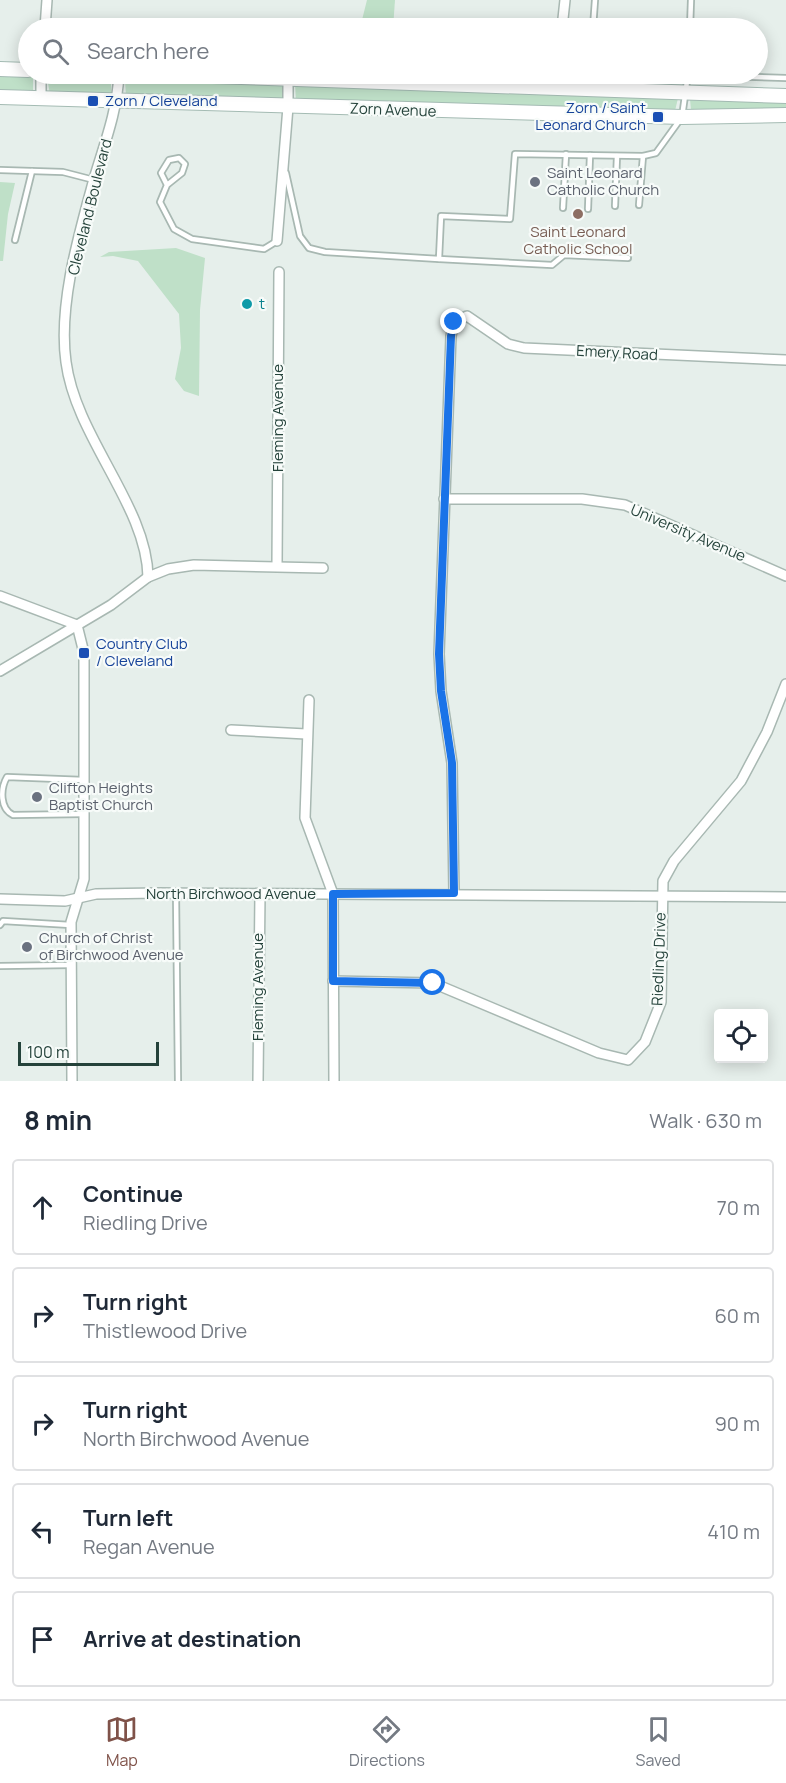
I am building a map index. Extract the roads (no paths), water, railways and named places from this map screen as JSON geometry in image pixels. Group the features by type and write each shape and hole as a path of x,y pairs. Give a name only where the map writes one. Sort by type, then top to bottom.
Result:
{"main road":[{"path":"0,69 18,70"},
{"name":"Zorn Avenue","path":"606,84 786,96"},
{"name":"Zorn Avenue","path":"0,97 682,117 786,115"}],"street":[{"path":"46,18 47,0"},
{"path":"562,18 565,0"},
{"path":"41,84 41,99"},
{"name":"Cleveland Boulevard","path":"119,84 118,102 94,180 73,269 67,309 66,362 82,416 141,534 148,577"},
{"path":"277,241 288,84"},
{"name":"Fleming Avenue","path":"277,565 279,272"},
{"name":"Emery Road","path":"444,499 451,336 454,322 458,318 473,319 508,344 524,348 786,360"},
{"path":"444,499 439,654 441,691 452,763 454,893"},
{"name":"University Avenue","path":"444,499 582,499 626,505 786,575"},
{"path":"0,671 77,625 148,577 186,565 277,565 323,568"},
{"path":"0,596 77,625"},
{"path":"72,1081 71,925 84,883 84,653 77,625"},
{"name":"Riedling Drive","path":"333,981 433,983 599,1053 628,1060 640,1049 660,1005 663,881 674,861 727,799 754,759 786,684"},
{"path":"309,700 306,734 305,818 333,894 334,1081"},
{"path":"231,730 306,734"},
{"name":"North Birchwood Avenue","path":"0,899 65,901 96,894 176,893 454,893 786,897"},
{"name":"Fleming Avenue","path":"258,1081 260,893"}],"lane":[{"path":"594,18 595,0"},
{"path":"690,18 691,0"},
{"path":"768,77 786,78"},
{"path":"439,259 441,216 510,219 515,154 643,156 656,153 682,117 687,84"},
{"path":"563,208 566,154"},
{"path":"588,209 590,155"},
{"path":"615,206 617,156"},
{"path":"639,205 643,156"},
{"path":"283,157 300,236 309,248 325,252 552,266 564,255 628,258"},
{"path":"167,185 161,173 169,160 179,158 185,164 182,173 167,185 160,202 174,229 192,239 264,249 277,241"},
{"path":"0,170 63,172 94,180"},
{"path":"15,240 32,171"},
{"path":"84,780 7,777 2,783 0,803 7,813 13,815 84,814"},
{"path":"176,893 178,1081"},
{"path":"0,925 3,921 71,925"},
{"path":"0,966 71,964"}],"place":[{"name":"Zorn / Cleveland","path":"93,101"},
{"name":"Zorn / Saint Leonard Church","path":"658,117"},
{"name":"Saint Leonard Catholic Church","path":"535,182"},
{"name":"Saint Leonard Catholic School","path":"578,214"},
{"name":"t","path":"247,304"},
{"name":"Country Club / Cleveland","path":"84,653"},
{"name":"Clifton Heights Baptist Church","path":"37,797"},
{"name":"Church of Christ of Birchwood Avenue","path":"27,947"}]}
